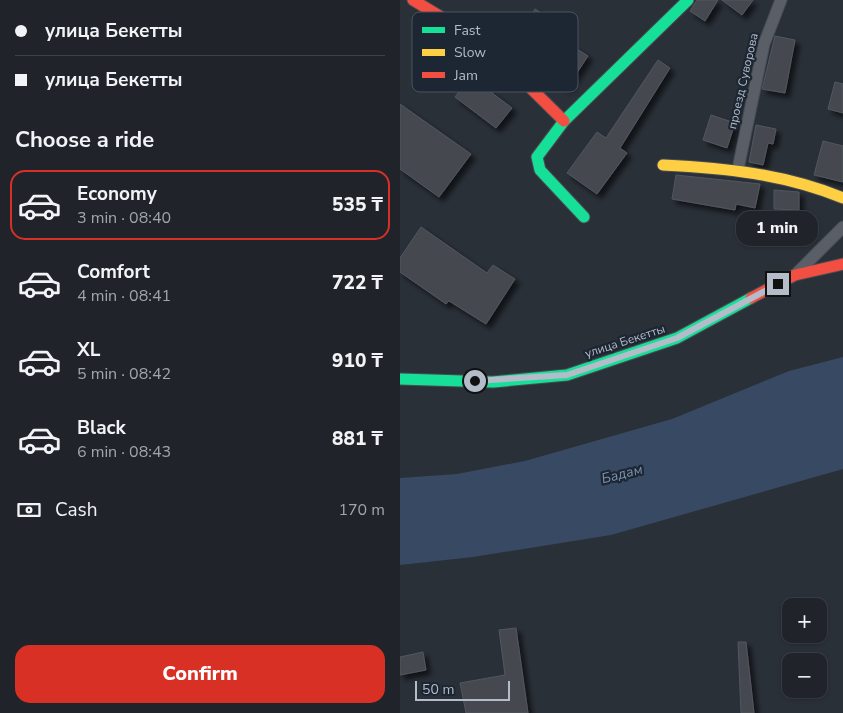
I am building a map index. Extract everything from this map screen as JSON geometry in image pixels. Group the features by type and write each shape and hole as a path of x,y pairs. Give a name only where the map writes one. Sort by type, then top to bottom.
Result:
{"street":[{"path":"413,0 433,12"},
{"path":"584,217 540,170 537,157 564,121 688,0"},
{"name":"проезд Суворова","path":"738,169 764,44 781,0"},
{"path":"535,92 564,121"},
{"path":"663,165 738,169 822,188 843,198"},
{"path":"795,275 843,227"},
{"name":"улица Бекетты","path":"400,379 494,382 567,375 677,338 795,275 843,264"}],"water":[{"name":"Бадам","path":"843,357 843,469 611,535 473,557 400,565 400,478 457,474 525,461 672,419 789,371"}],"building":[{"path":"697,0 718,0 705,21 690,11"},
{"path":"722,0 753,0 742,15"},
{"path":"775,36 795,40 785,93 762,89"},
{"path":"578,50 588,56 578,71"},
{"path":"658,60 670,68 620,148 627,153 597,194 567,173 597,132 606,138"},
{"path":"835,82 843,84 843,113 828,109"},
{"path":"459,92 491,92 512,108 496,128 455,97"},
{"path":"400,104 471,154 439,197 400,169"},
{"path":"711,115 735,123 727,148 703,140"},
{"path":"756,125 776,129 773,144 768,143 763,165 749,162"},
{"path":"823,141 843,146 843,182 814,175"},
{"path":"676,175 760,184 755,208 736,204 735,210 672,199"},
{"path":"774,190 799,192 799,210 774,209"},
{"path":"421,227 487,273 493,265 515,279 486,324 449,301 446,304 400,272 400,258"},
{"path":"516,628 528,713 466,713 460,683 505,675 499,630"},
{"path":"738,642 746,642 754,713 741,713"},
{"path":"423,652 426,670 400,675 400,657"}],"traffic: fast":[{"path":"584,217 540,170 537,157 564,121 688,0"},
{"path":"400,379 493,382 567,375 677,338 751,298"}],"traffic: slow":[{"path":"663,165 732,170 777,178 799,183 843,198"}],"traffic: jam":[{"path":"413,0 433,12"},
{"path":"535,92 564,121"},
{"path":"751,298 795,275 843,264"}],"route":[{"path":"475,381 494,382 567,375 677,338 778,284"}]}
